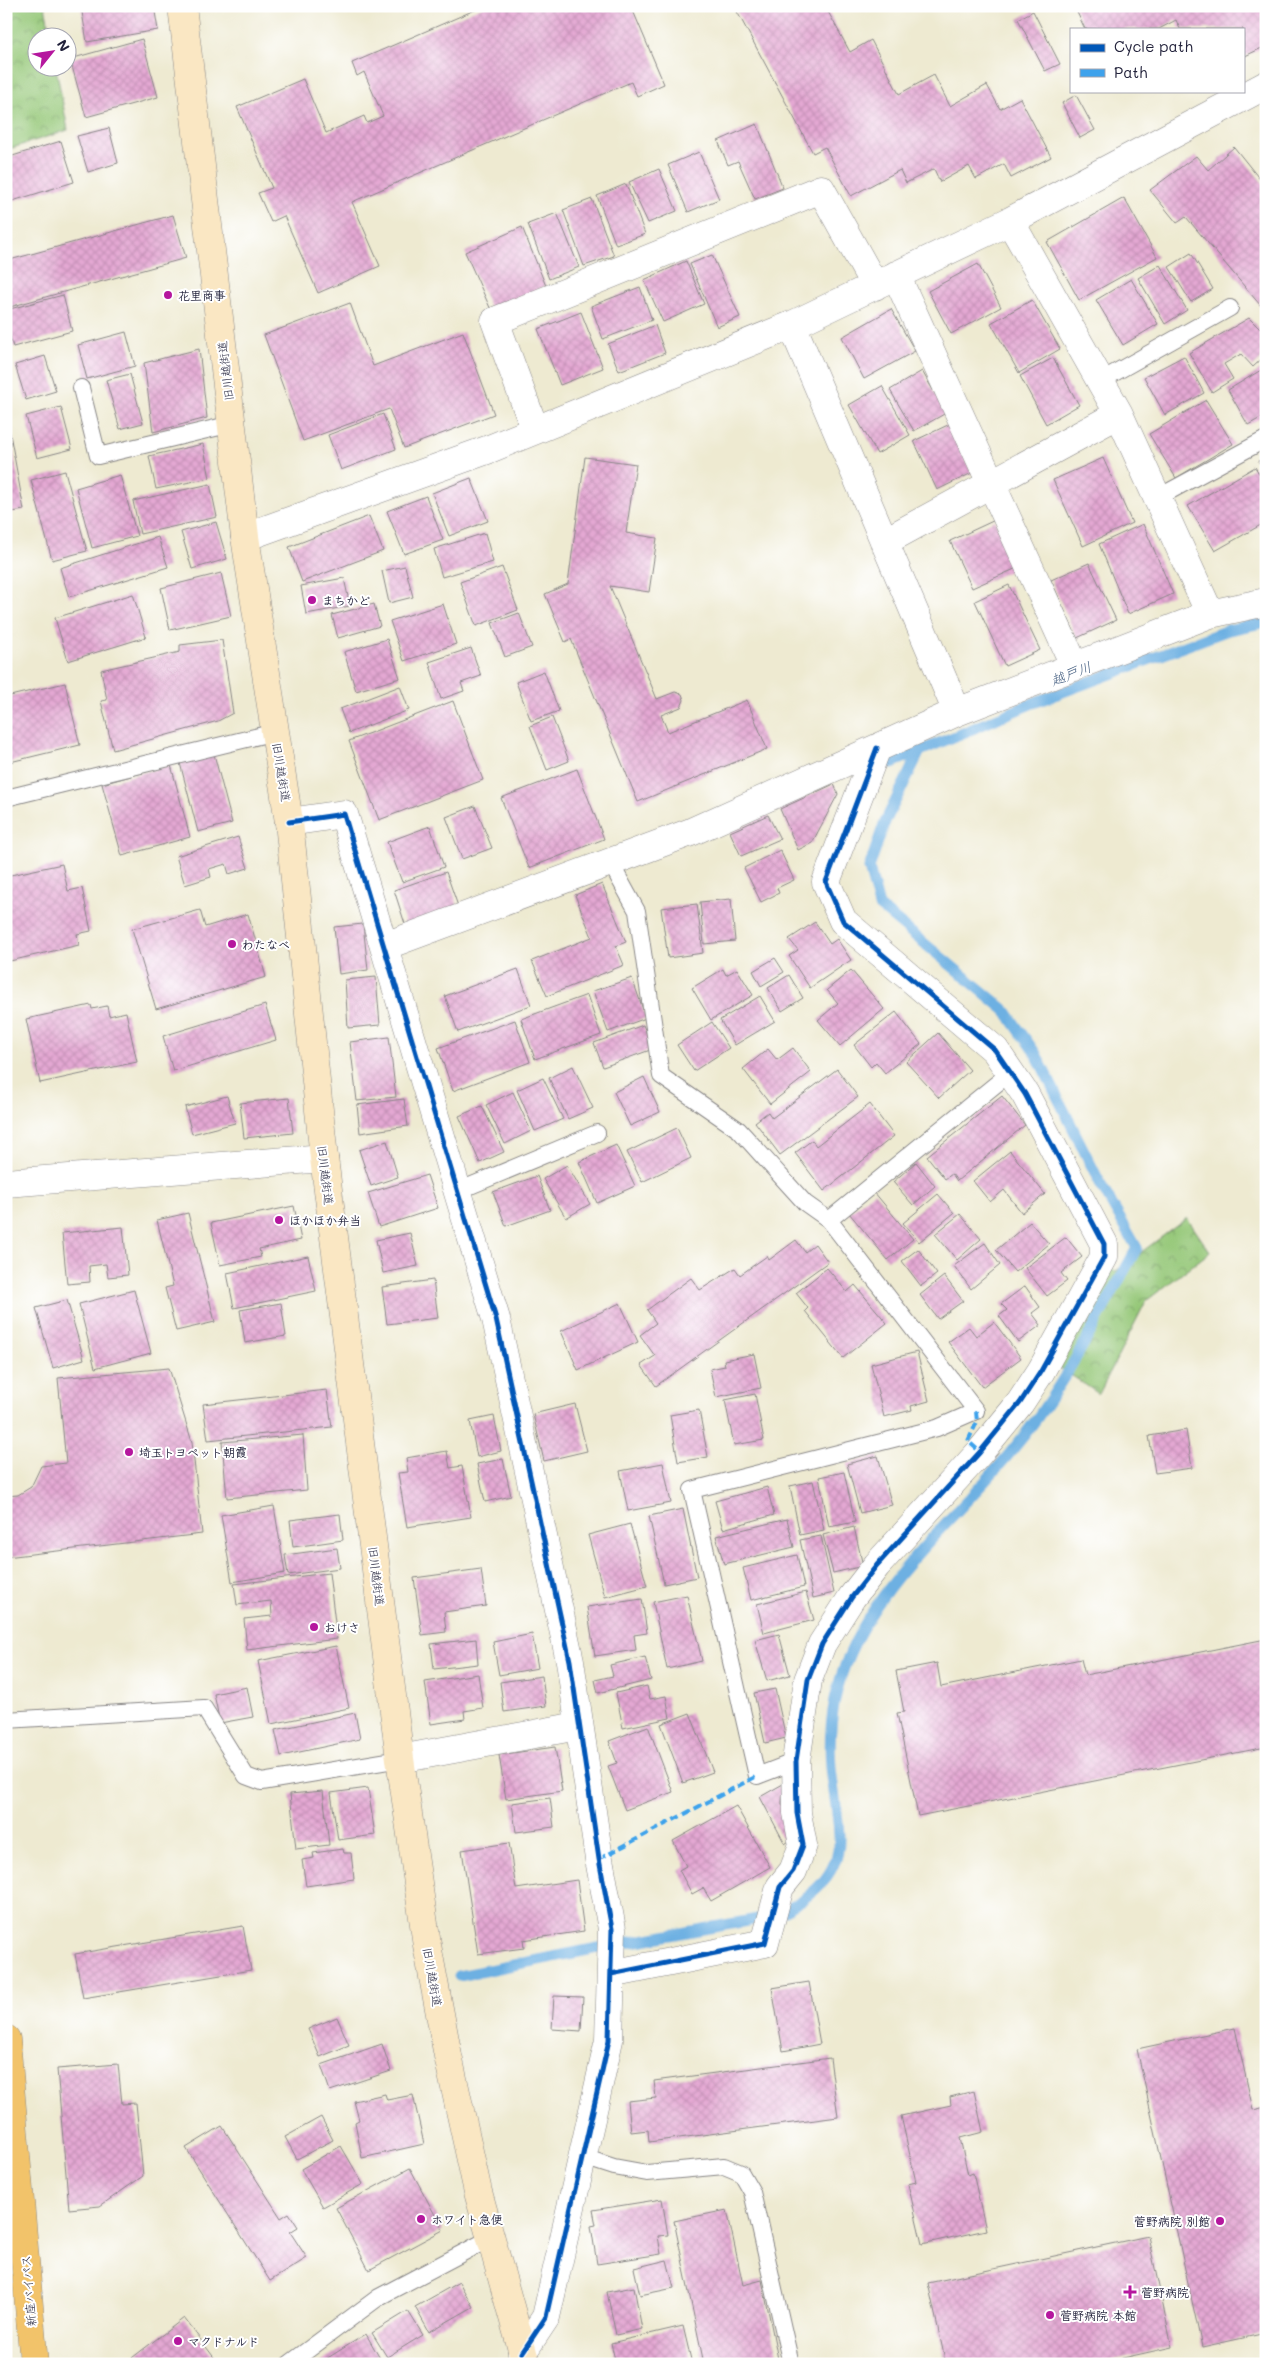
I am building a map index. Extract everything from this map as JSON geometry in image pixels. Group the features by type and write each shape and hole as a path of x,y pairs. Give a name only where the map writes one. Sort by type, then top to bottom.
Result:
{"highway":[{"name":"新座バイパス","path":"6,2039 34,2364"}],"main road":[{"name":"旧川越街道","path":"182,6 244,537 289,822 324,1158 400,1759 427,1945 448,2056 478,2192 524,2358"}],"street":[{"path":"244,537 487,450 792,325 1010,221 1266,85"},
{"path":"535,430 495,321 821,189 885,280 991,484 1075,667"},
{"path":"1010,221 1119,414 1210,614"},
{"path":"792,325 957,712"},
{"path":"884,542 1119,414"},
{"path":"385,946 691,832 957,712 1210,614 1266,602"},
{"path":"611,1966 766,1943 780,1887 793,1872 802,1845 797,1813 796,1761 808,1680 822,1644 852,1597 872,1572 980,1452 1020,1403 1041,1371 1104,1257 1104,1244 1025,1094 995,1050 843,921 826,882 877,748"},
{"path":"289,822 344,814 496,1319 570,1661 578,1726 612,1929 609,2040 546,2317 524,2358"},
{"path":"6,1183 324,1158"},
{"path":"400,1759 578,1726"}],"lane":[{"path":"1100,381 1230,308"},
{"path":"81,388 98,456 232,424"},
{"path":"1157,498 1266,439"},
{"path":"6,798 275,732"},
{"path":"610,862 637,911 660,1076 739,1130 805,1203 829,1220 976,1411 937,1428 692,1490 757,1776 796,1761"},
{"path":"829,1220 1011,1072"},
{"path":"458,1191 598,1133"},
{"path":"6,1720 204,1708 246,1776 262,1782 400,1759"},
{"path":"583,2157 614,2167 647,2173 724,2166 741,2173 752,2192 791,2364"},
{"path":"289,2364 379,2297 491,2238"}],"green space":[{"path":"6,6 45,6 49,28 28,28 28,78 58,78 68,130 6,150"},
{"path":"1187,1218 1210,1252 1146,1301 1099,1394 1059,1367 1108,1269 1116,1271"}],"building":[{"path":"81,6 154,6 158,30 87,42"},
{"path":"484,6 631,6 664,84 637,96 631,82 352,202 380,266 318,293 284,216 271,222 258,193 272,188 237,107 303,79 326,133 364,116 367,123 383,116 364,72 357,76 352,63"},
{"path":"734,6 825,6 850,52 871,40 899,94 934,75 950,106 987,85 1000,109 1020,98 1051,157 1011,178 1004,164 976,179 969,166 940,182 934,169 906,183 900,170 851,196 825,147 813,153"},
{"path":"1074,6 1266,6 1266,46 1244,57 1244,28 1180,28 1176,20 1161,28 1085,28"},
{"path":"1033,11 1060,64 1045,71 1018,19"},
{"path":"142,39 158,97 86,117 75,78 78,78 78,57"},
{"path":"1076,95 1095,130 1080,138 1062,103"},
{"path":"757,124 783,188 755,199 738,161 728,165 718,141"},
{"path":"109,128 118,163 88,172 77,136"},
{"path":"61,141 74,182 6,203 6,158"},
{"path":"1234,147 1266,187 1266,312 1186,217 1177,223 1150,190 1196,156 1208,170"},
{"path":"699,152 719,199 688,212 668,165"},
{"path":"659,169 677,211 648,223 629,182"},
{"path":"626,184 645,234 616,245 597,196"},
{"path":"1124,198 1157,257 1079,300 1047,242"},
{"path":"592,199 614,256 584,266 563,210"},
{"path":"557,213 579,267 549,279 528,224"},
{"path":"173,215 186,258 6,308 6,261"},
{"path":"522,227 546,286 491,310 465,252"},
{"path":"1191,253 1213,289 1191,302 1169,267"},
{"path":"712,255 740,317 717,327 690,264"},
{"path":"686,261 704,304 663,322 644,280"},
{"path":"978,264 1001,307 951,334 928,291"},
{"path":"1160,265 1187,310 1165,324 1138,278"},
{"path":"1131,279 1158,324 1123,345 1096,300"},
{"path":"640,287 652,320 603,339 591,306"},
{"path":"63,295 72,331 13,347 6,323 6,310"},
{"path":"1032,300 1060,349 1019,373 991,323"},
{"path":"350,303 373,366 463,332 494,414 404,448 389,409 303,441 264,335"},
{"path":"891,309 915,351 864,379 842,337"},
{"path":"581,312 603,368 560,385 538,329"},
{"path":"1249,318 1266,335 1266,355 1253,367 1241,354 1224,364 1233,379 1212,392 1189,353"},
{"path":"655,325 665,353 619,371 608,344"},
{"path":"126,332 135,366 87,379 78,345"},
{"path":"199,349 207,418 153,432 144,363"},
{"path":"45,356 56,391 26,400 15,365"},
{"path":"1184,356 1204,393 1165,415 1144,377"},
{"path":"1053,358 1079,405 1046,424 1020,376"},
{"path":"1266,367 1266,415 1248,425 1228,390"},
{"path":"922,371 946,413 914,431 890,390"},
{"path":"130,374 143,423 120,429 106,380"},
{"path":"882,386 910,435 877,454 849,405"},
{"path":"1206,400 1233,444 1176,478 1149,434"},
{"path":"61,407 72,449 37,458 26,416"},
{"path":"6,412 24,510 6,513"},
{"path":"383,414 396,449 341,470 328,435"},
{"path":"950,424 972,473 937,490 914,441"},
{"path":"203,444 210,478 156,489 149,456"},
{"path":"1266,456 1266,472 1258,461"},
{"path":"585,457 636,464 626,533 657,538 649,592 610,586 657,699 675,692 682,694 684,700 681,707 661,715 668,732 747,700 767,749 638,802 571,639 565,642 545,594 568,584"},
{"path":"1103,458 1132,523 1083,546 1053,480"},
{"path":"1255,467 1266,485 1266,522 1215,551 1188,506"},
{"path":"65,471 87,551 52,560 31,480"},
{"path":"120,475 137,536 92,548 76,488"},
{"path":"471,478 488,521 449,536 432,493"},
{"path":"210,484 217,517 140,534 133,501"},
{"path":"426,496 443,540 404,554 387,511"},
{"path":"369,516 383,551 302,582 289,547"},
{"path":"995,520 1017,568 972,588 950,541"},
{"path":"216,522 227,559 192,569 181,532"},
{"path":"1143,524 1173,594 1128,614 1099,544"},
{"path":"485,533 493,562 442,577 434,549"},
{"path":"158,537 168,567 69,597 60,568"},
{"path":"1089,563 1116,620 1077,638 1051,580"},
{"path":"405,566 413,597 389,603 382,571"},
{"path":"502,567 518,610 476,626 460,582"},
{"path":"221,573 231,616 170,630 161,588"},
{"path":"344,578 350,606 306,614 301,586"},
{"path":"1009,585 1040,650 1005,666 975,601"},
{"path":"133,594 146,637 68,661 55,618"},
{"path":"374,604 380,626 338,638 332,615"},
{"path":"443,604 456,644 404,661 390,621"},
{"path":"519,613 532,647 505,657 492,623"},
{"path":"387,639 400,678 356,691 344,652"},
{"path":"222,640 233,713 218,721 113,750 101,701 107,700 101,670 180,652 180,645"},
{"path":"471,648 481,676 461,683 464,691 441,699 429,662"},
{"path":"544,671 559,711 531,721 516,682"},
{"path":"65,683 80,745 6,763 6,697"},
{"path":"400,686 409,710 349,733 340,709"},
{"path":"453,701 483,780 379,820 349,741"},
{"path":"552,717 569,761 547,770 530,726"},
{"path":"214,754 232,823 198,832 180,763"},
{"path":"171,765 190,837 122,856 102,784"},
{"path":"577,769 604,839 529,868 501,798"},
{"path":"834,784 838,794 812,843 798,850 780,809"},
{"path":"475,806 492,848 462,859 446,817"},
{"path":"768,815 780,839 741,856 730,832"},
{"path":"430,826 444,867 402,882 387,842"},
{"path":"238,837 248,868 229,874 226,864 209,869 211,877 185,885 176,856"},
{"path":"780,850 794,880 777,888 779,893 761,902 744,868"},
{"path":"62,864 68,891 82,888 91,931 77,934 79,945 10,961 6,943 6,876"},
{"path":"446,872 459,909 406,927 394,890"},
{"path":"602,884 626,942 616,946 624,965 547,996 532,961 592,937 575,895"},
{"path":"731,899 735,941 704,944 700,902"},
{"path":"697,904 703,953 668,958 661,908"},
{"path":"200,910 205,927 248,914 266,977 156,1009 132,929"},
{"path":"815,922 830,944 837,939 851,960 810,988 789,956 798,950 789,939"},
{"path":"363,924 368,970 339,974 334,927"},
{"path":"775,958 784,972 761,986 753,971"},
{"path":"518,969 531,1005 458,1032 445,996"},
{"path":"723,969 726,975 737,969 753,995 711,1020 692,988"},
{"path":"851,970 884,1009 840,1046 818,1020 838,1003 827,990"},
{"path":"789,975 803,998 782,1011 768,988"},
{"path":"376,977 380,1025 348,1028 345,980"},
{"path":"632,978 646,1018 608,1032 593,991"},
{"path":"587,995 601,1035 535,1059 521,1019"},
{"path":"760,996 775,1021 735,1045 720,1020"},
{"path":"91,1005 92,1009 107,1006 109,1016 126,1012 137,1062 40,1083 26,1019"},
{"path":"265,1005 276,1040 173,1071 163,1036"},
{"path":"896,1012 921,1044 885,1073 876,1062 871,1067 854,1045"},
{"path":"515,1020 530,1062 453,1091 438,1048"},
{"path":"712,1022 729,1048 694,1071 677,1045"},
{"path":"643,1025 653,1049 603,1067 594,1043"},
{"path":"938,1033 970,1070 939,1098 906,1062"},
{"path":"389,1037 396,1097 357,1101 350,1042"},
{"path":"793,1048 811,1072 770,1104 743,1069 768,1049 777,1060"},
{"path":"573,1066 593,1108 568,1119 549,1078"},
{"path":"837,1069 858,1097 780,1155 755,1122 768,1112 772,1118"},
{"path":"644,1077 660,1112 630,1126 614,1092"},
{"path":"543,1078 563,1119 535,1131 517,1090"},
{"path":"513,1092 531,1131 505,1144 486,1105"},
{"path":"227,1096 235,1123 192,1134 185,1107"},
{"path":"1002,1096 1025,1125 957,1181 952,1174 945,1179 927,1156"},
{"path":"289,1098 293,1133 244,1138 240,1103"},
{"path":"404,1099 408,1126 360,1133 357,1105"},
{"path":"870,1104 894,1136 824,1191 795,1153 812,1140 816,1146"},
{"path":"482,1106 504,1152 480,1163 459,1116"},
{"path":"677,1128 691,1158 642,1182 627,1152"},
{"path":"387,1141 398,1177 371,1186 359,1150"},
{"path":"616,1145 635,1186 597,1203 579,1162"},
{"path":"1010,1151 1045,1194 1022,1213 1004,1190 990,1202 973,1181"},
{"path":"916,1162 935,1186 913,1205 893,1182"},
{"path":"567,1165 590,1204 566,1218 543,1179"},
{"path":"427,1175 438,1208 379,1227 368,1193"},
{"path":"537,1176 550,1210 506,1226 493,1192"},
{"path":"874,1192 913,1239 888,1260 849,1213"},
{"path":"938,1194 954,1213 919,1242 903,1223"},
{"path":"294,1206 301,1240 259,1249 261,1257 220,1265 211,1223"},
{"path":"188,1213 215,1322 176,1331 165,1288 173,1286 157,1220"},
{"path":"960,1214 981,1239 957,1260 935,1234"},
{"path":"1030,1222 1049,1244 1015,1272 996,1250"},
{"path":"123,1227 128,1275 108,1277 106,1264 89,1266 90,1282 67,1284 62,1233"},
{"path":"410,1233 418,1266 383,1273 376,1240"},
{"path":"1066,1237 1082,1257 1061,1273 1067,1281 1047,1296 1025,1268"},
{"path":"796,1240 805,1252 815,1244 828,1262 656,1386 641,1365 655,1356 640,1335 656,1323 647,1310 691,1278 700,1290 735,1268 740,1275 767,1256 769,1260"},
{"path":"985,1243 1000,1265 971,1289 954,1266"},
{"path":"918,1249 937,1274 921,1286 902,1261"},
{"path":"308,1256 316,1291 234,1308 227,1273"},
{"path":"827,1268 847,1292 855,1285 887,1323 843,1358 805,1311 808,1308 796,1293"},
{"path":"944,1276 963,1301 938,1319 920,1295"},
{"path":"433,1280 438,1318 387,1324 382,1287"},
{"path":"1025,1286 1040,1307 1032,1313 1041,1325 1018,1342 999,1316 1007,1310 1001,1304"},
{"path":"134,1290 151,1353 95,1368 79,1304"},
{"path":"67,1300 84,1359 53,1368 36,1308"},
{"path":"281,1303 286,1336 245,1343 240,1310"},
{"path":"620,1303 638,1342 578,1370 561,1331"},
{"path":"994,1322 1021,1358 982,1387 948,1342 969,1327 976,1336"},
{"path":"917,1352 929,1401 911,1406 912,1410 884,1417 871,1364"},
{"path":"754,1354 761,1388 716,1397 710,1369 725,1366 724,1360"},
{"name":"埼玉トヨペット朝霞","path":"169,1368 192,1442 202,1534 6,1557 6,1496 18,1495 31,1487 41,1466 66,1463 58,1378"},
{"path":"327,1390 332,1427 208,1440 203,1404"},
{"path":"755,1394 764,1440 734,1445 725,1400"},
{"path":"575,1404 587,1451 544,1461 533,1414"},
{"path":"699,1410 708,1457 678,1462 670,1415"},
{"path":"494,1416 501,1451 477,1457 470,1421"},
{"path":"1186,1430 1192,1468 1155,1473 1149,1436"},
{"path":"303,1435 307,1490 227,1498 222,1442"},
{"path":"447,1451 450,1468 462,1466 471,1517 407,1527 398,1473 408,1472 406,1458"},
{"path":"878,1456 892,1505 860,1513 847,1464"},
{"path":"503,1459 511,1496 485,1502 477,1464"},
{"path":"663,1463 671,1503 628,1511 620,1471"},
{"path":"844,1472 855,1522 829,1527 819,1477"},
{"path":"813,1481 824,1530 800,1535 790,1486"},
{"path":"767,1487 774,1515 723,1529 715,1501"},
{"path":"274,1506 285,1573 232,1582 221,1515"},
{"path":"683,1509 697,1577 664,1584 649,1516"},
{"path":"340,1514 343,1540 293,1547 290,1520"},
{"path":"787,1519 794,1547 724,1564 716,1536"},
{"path":"630,1524 647,1586 605,1597 588,1535"},
{"path":"854,1527 863,1566 833,1573 823,1535"},
{"path":"821,1536 834,1593 813,1598 800,1540"},
{"path":"337,1548 340,1568 288,1575 285,1555"},
{"path":"797,1555 804,1587 751,1600 743,1568"},
{"path":"481,1569 486,1606 444,1612 446,1632 422,1635 414,1578"},
{"path":"329,1573 337,1639 247,1650 244,1619 272,1616 271,1601 237,1605 234,1584"},
{"path":"806,1592 814,1620 764,1633 757,1604"},
{"path":"687,1595 702,1661 667,1669 653,1602"},
{"path":"642,1599 647,1633 634,1635 636,1650 595,1656 587,1607"},
{"path":"532,1634 538,1668 499,1675 493,1642"},
{"path":"779,1634 790,1675 767,1681 755,1640"},
{"path":"476,1639 478,1664 434,1669 431,1644"},
{"path":"1266,1639 1266,1747 918,1816 897,1713 904,1712 896,1671 937,1663 941,1687 1081,1659 1085,1675"},
{"path":"336,1646 349,1708 271,1724 258,1661"},
{"path":"645,1657 651,1680 598,1693 595,1680 613,1676 610,1665"},
{"path":"478,1674 483,1708 464,1711 465,1719 431,1724 425,1682"},
{"path":"542,1676 546,1706 504,1712 500,1682"},
{"path":"647,1686 650,1699 666,1696 670,1718 623,1728 616,1693"},
{"path":"247,1687 253,1717 220,1723 214,1694"},
{"path":"775,1689 786,1738 765,1743 754,1693"},
{"path":"355,1713 360,1739 281,1756 275,1730"},
{"path":"690,1713 713,1772 683,1783 661,1724"},
{"path":"648,1726 673,1792 625,1810 608,1766 617,1763 609,1741"},
{"path":"555,1747 562,1791 506,1799 499,1755"},
{"path":"783,1784 782,1804 790,1820 789,1841 785,1844 760,1797"},
{"path":"368,1788 375,1835 338,1840 331,1793"},
{"path":"323,1791 329,1845 296,1849 290,1794"},
{"path":"550,1798 554,1827 516,1832 512,1803"},
{"path":"736,1806 770,1867 711,1901 703,1888 692,1894 679,1870 686,1866 673,1841"},
{"path":"509,1843 516,1889 577,1880 584,1931 523,1940 524,1948 478,1954 462,1850"},
{"path":"343,1849 344,1853 351,1853 354,1879 306,1886 302,1860 314,1858 313,1853"},
{"path":"243,1926 251,1970 83,1998 75,1954"},
{"path":"809,1982 820,2044 783,2051 772,1988"},
{"path":"554,1996 583,1997 581,2031 552,2029"},
{"path":"337,2017 349,2045 320,2057 308,2029"},
{"name":"菅野病院 別館","path":"1235,2028 1253,2110 1266,2107 1266,2333 1202,2347 1137,2049"},
{"path":"382,2044 391,2071 330,2091 321,2065"},
{"path":"830,2058 838,2117 649,2142 648,2130 631,2132 628,2101 656,2098 654,2081"},
{"path":"118,2064 122,2104 136,2103 143,2176 100,2206 69,2209 57,2069"},
{"path":"974,2091 983,2132 960,2138 968,2175 973,2173 986,2230 922,2244 908,2184 916,2182 901,2116 951,2105 950,2097"},
{"path":"385,2094 387,2100 413,2095 424,2144 362,2158 355,2122 359,2120 354,2101"},
{"path":"321,2117 333,2140 297,2159 285,2137"},
{"path":"222,2126 281,2218 289,2213 298,2227 290,2232 307,2258 270,2281 186,2148"},
{"path":"341,2146 363,2184 323,2207 301,2169"},
{"path":"410,2168 443,2230 369,2270 336,2208"},
{"path":"662,2199 668,2235 658,2236 661,2254 597,2264 591,2226 596,2225 593,2210"},
{"path":"727,2210 743,2285 762,2280 779,2364 704,2364 674,2221"},
{"name":"菅野病院 本館","path":"1148,2236 1172,2347 1096,2364 946,2364 928,2283"},
{"path":"667,2260 674,2288 640,2295 634,2268"},
{"path":"459,2282 473,2307 429,2332 415,2307"},
{"path":"634,2287 642,2329 616,2335 607,2292"},
{"path":"408,2311 423,2335 387,2357 372,2333"},
{"name":"マクドナルド","path":"184,2318 219,2364 124,2364"},
{"path":"683,2326 692,2364 616,2364 611,2343"},
{"path":"366,2334 382,2362 379,2364 318,2364"}],"waterway":[{"name":"越戸川","path":"892,763 1033,703 1228,630 1266,622"},
{"path":"459,1976 769,1917 795,1904 818,1887 834,1864 838,1850 839,1835 831,1767 830,1738 836,1695 850,1653 865,1624 902,1572 989,1477 1029,1430 1063,1380 1137,1248 1102,1187 1036,1054 1005,1010 879,906 869,868 884,824 920,751"}],"marked path":[{"path":"976,1411 977,1422 968,1441 980,1452"},
{"path":"599,1859 757,1776"}],"cycle path":[{"path":"611,1974 765,1943 780,1887 793,1871 803,1845 797,1813 796,1761 808,1680 822,1644 852,1597 877,1565 980,1452 1020,1403 1041,1371 1104,1257 1104,1244 1025,1094 995,1050 843,921 826,882 877,748"},
{"path":"289,822 344,814 496,1319 570,1661 599,1859 612,1929 609,2040 546,2317 522,2353"}],"place":[{"name":"花里商事","path":"168,295"},
{"name":"まちかど","path":"312,600"},
{"name":"わたなべ","path":"232,944"},
{"name":"ほかほか弁当","path":"279,1220"},
{"name":"埼玉トヨペット朝霞","path":"129,1452"},
{"name":"おけさ","path":"314,1627"},
{"name":"ホワイト急便","path":"421,2219"},
{"name":"菅野病院 別館","path":"1220,2221"},
{"name":"菅野病院","path":"1130,2292"},
{"name":"菅野病院 本館","path":"1050,2315"},
{"name":"マクドナルド","path":"178,2341"}]}
